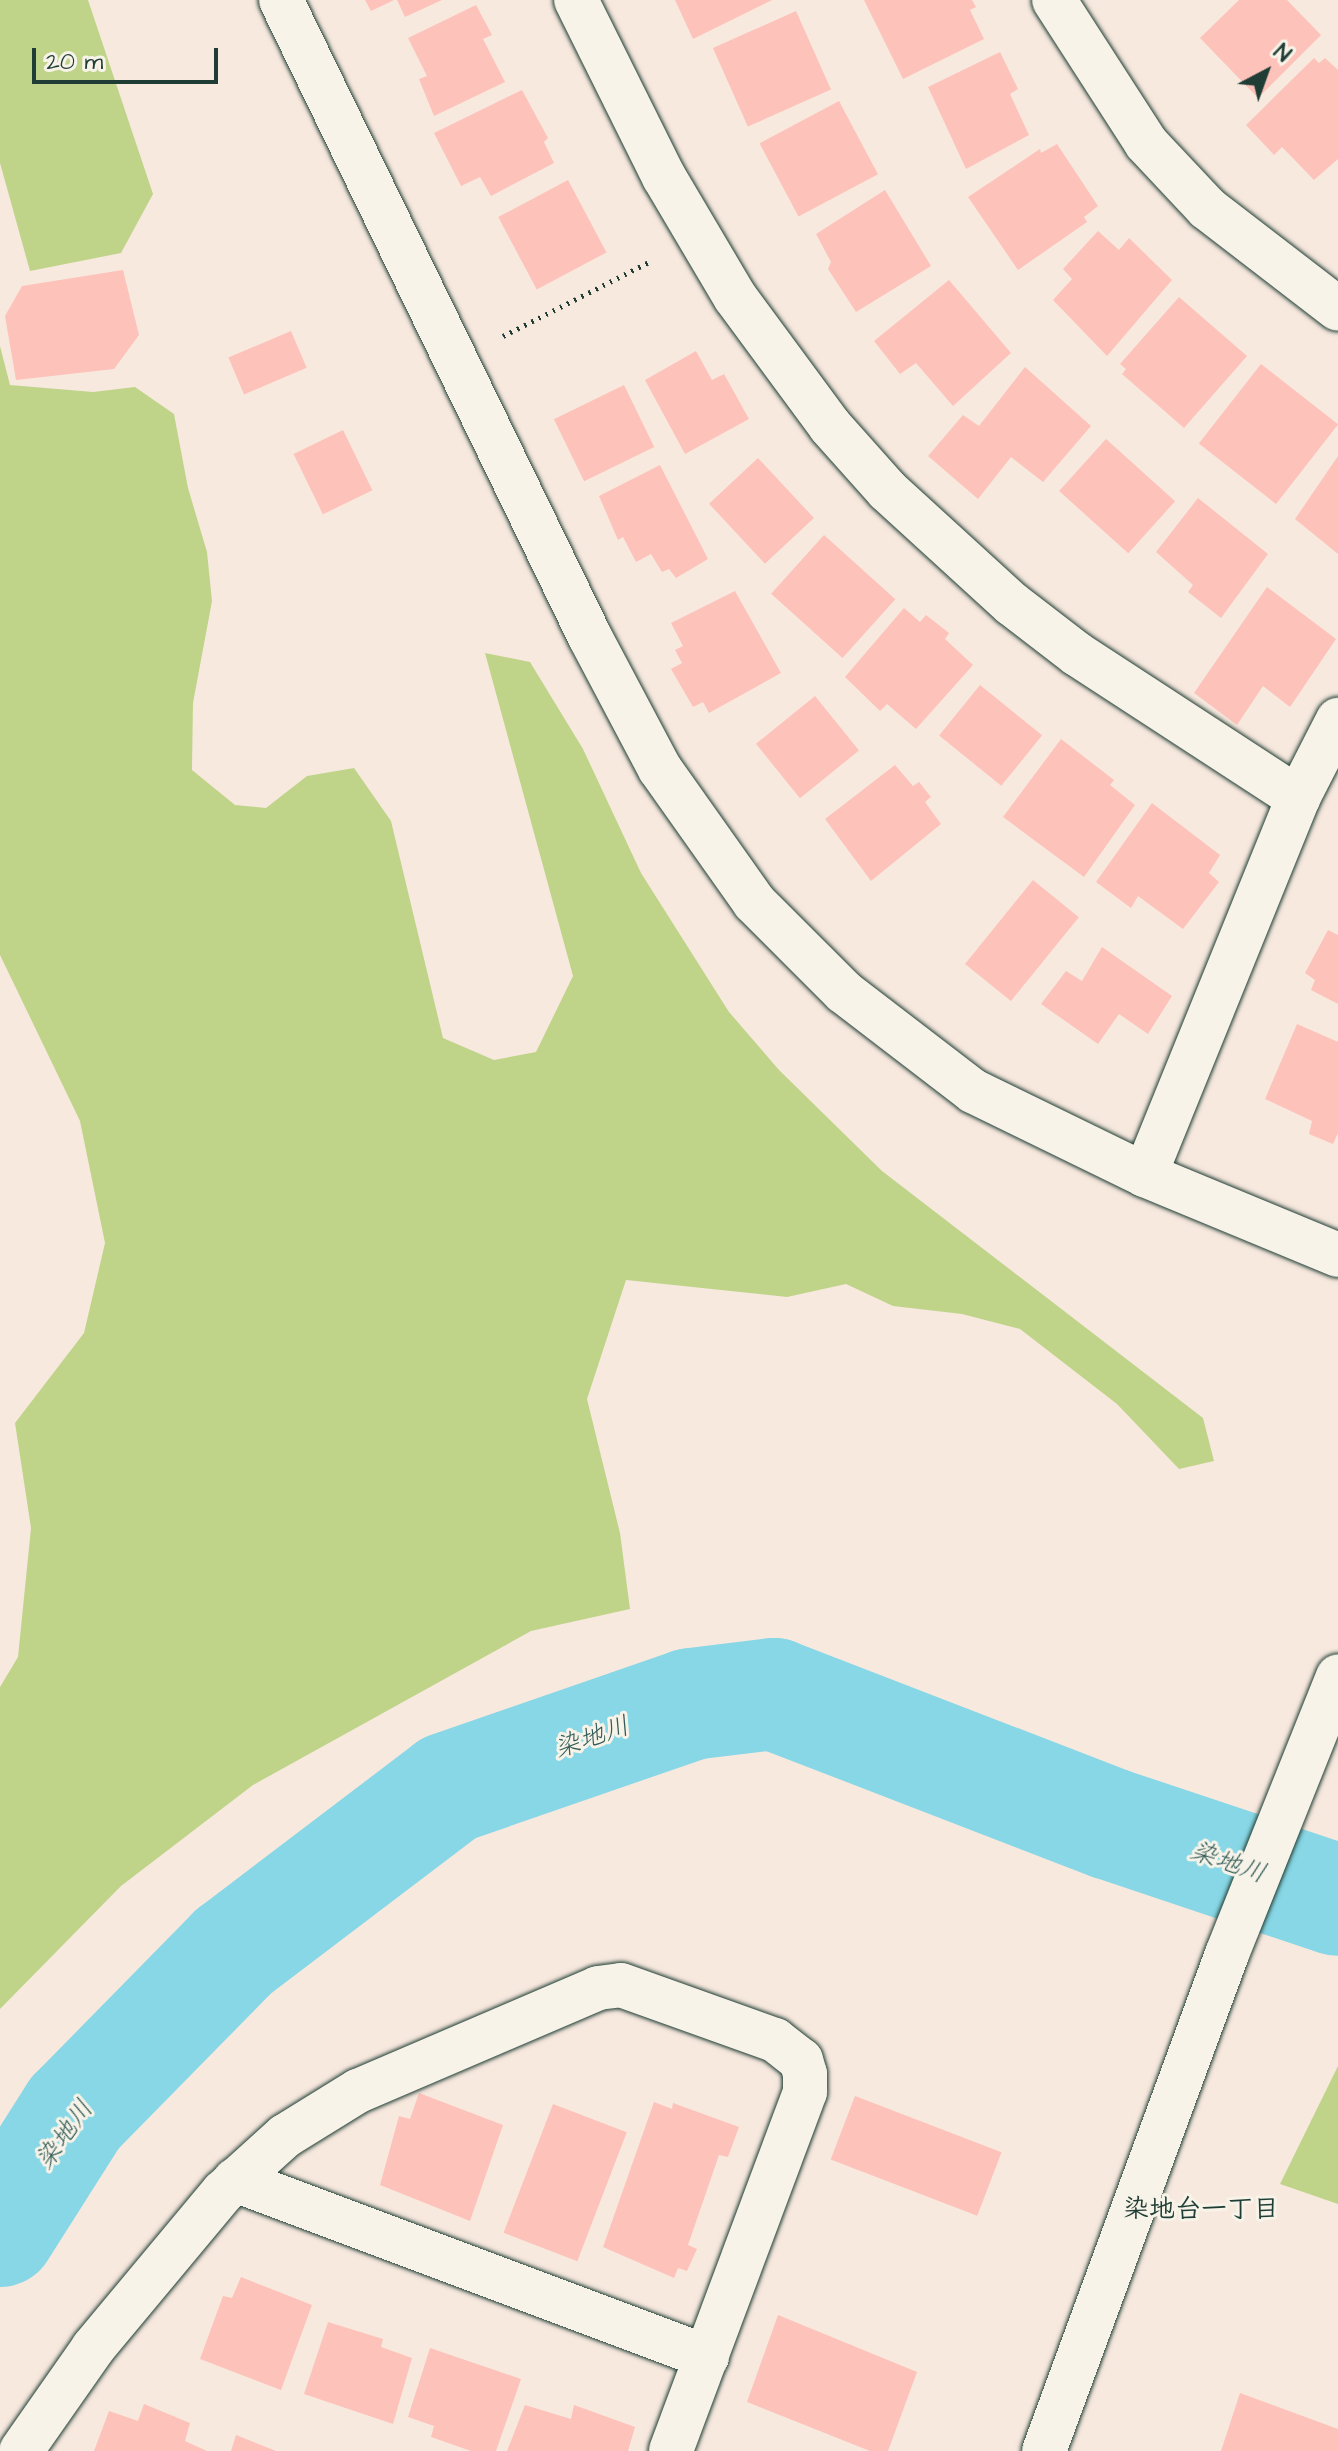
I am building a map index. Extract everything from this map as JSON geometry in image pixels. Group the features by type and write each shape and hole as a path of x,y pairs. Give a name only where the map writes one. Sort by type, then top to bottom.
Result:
{"street":[{"path":"281,0 590,637 660,769 754,902 844,992 973,1091 1145,1175 1338,1255"},
{"path":"576,0 664,177 735,297 830,426 887,490 1012,604 1077,654 1298,798"},
{"path":"1054,0 1146,143 1207,208 1338,309"},
{"path":"1145,1175 1298,798 1338,720"},
{"path":"1044,2451 1227,1954 1335,1683"},
{"path":"21,2451 93,2348 235,2180 305,2121 348,2096 609,1985 630,1986 746,2029 790,2047 801,2060 805,2092 671,2451"},
{"path":"235,2180 707,2357"}],"path":[{"path":"495,340 646,264"}],"green space":[{"path":"0,0 88,0 153,194 121,253 30,271 0,163"},
{"path":"0,346 10,385 93,392 135,387 174,414 188,488 207,552 212,601 193,703 192,770 235,805 266,808 307,776 354,768 391,821 443,1038 494,1060 536,1052 573,976 485,653 530,662 583,749 641,873 729,1012 779,1070 882,1171 1203,1418 1214,1461 1179,1469 1117,1404 1020,1329 962,1314 893,1306 846,1284 787,1297 626,1280 587,1399 620,1533 630,1609 531,1631 253,1785 121,1886 0,2009 0,1687 18,1657 31,1528 15,1423 84,1333 105,1243 80,1121 0,955"},
{"path":"1338,2066 1338,2204 1280,2184"}],"building":[{"path":"365,0 394,0 371,11"},
{"path":"397,0 442,0 405,17"},
{"path":"675,0 772,0 693,39"},
{"path":"864,0 972,0 976,7 970,10 984,39 903,79"},
{"path":"1239,0 1287,0 1321,35 1258,98 1200,38"},
{"path":"476,5 492,35 483,39 505,82 434,116 419,79 427,76 408,38"},
{"path":"796,11 831,90 748,127 713,48"},
{"path":"1000,52 1018,89 1010,94 1029,135 966,169 928,87"},
{"path":"1314,58 1319,63 1325,58 1338,70 1338,159 1314,180 1282,147 1274,155 1246,125"},
{"path":"522,90 548,138 544,142 554,163 491,196 480,177 461,186 434,133"},
{"path":"839,101 878,174 799,217 760,143"},
{"path":"1057,144 1098,206 1084,217 1087,222 1018,270 968,197 1040,149 1041,153"},
{"path":"568,180 606,252 537,289 498,217"},
{"path":"885,190 931,266 856,312 828,269 831,262 816,234"},
{"path":"1098,231 1119,250 1129,238 1172,280 1107,356 1053,300 1072,279 1063,269"},
{"path":"123,270 139,335 114,369 16,380 5,316 22,286"},
{"path":"949,280 1011,353 953,406 916,363 900,374 874,341"},
{"path":"1179,297 1247,356 1184,428 1122,374 1126,369 1120,364"},
{"path":"291,331 307,368 244,394 228,358"},
{"path":"696,351 712,380 724,374 749,419 685,454 645,380"},
{"path":"1261,364 1338,424 1276,504 1199,444"},
{"path":"1025,367 1091,426 1043,482 1011,457 978,499 928,456 963,415 979,426"},
{"path":"624,385 654,447 584,481 554,419"},
{"path":"343,430 372,490 323,514 294,454"},
{"path":"1106,439 1175,501 1128,553 1059,491"},
{"path":"1338,456 1338,554 1295,519"},
{"path":"758,458 814,518 765,564 709,504"},
{"path":"660,465 708,559 676,578 669,569 662,572 651,554 636,562 623,537 618,540 599,496"},
{"path":"1198,498 1268,554 1221,618 1188,592 1193,585 1156,552"},
{"path":"824,535 895,599 842,658 771,594"},
{"path":"1267,587 1336,639 1290,707 1263,686 1237,725 1194,693"},
{"path":"735,591 781,673 709,713 703,702 693,707 671,669 682,663 675,650 683,646 671,623"},
{"path":"904,608 920,622 926,615 949,633 945,639 973,665 916,729 887,704 880,711 845,677"},
{"path":"980,685 1042,735 1001,786 939,736"},
{"path":"815,696 859,750 800,798 756,744"},
{"path":"1061,739 1114,780 1110,785 1135,805 1084,877 1003,817"},
{"path":"895,765 913,786 919,782 931,797 925,802 941,824 871,881 825,819"},
{"path":"1152,803 1220,855 1209,873 1219,882 1183,929 1138,896 1131,908 1096,882"},
{"path":"1033,880 1079,917 1011,1001 965,964"},
{"path":"1328,930 1338,935 1338,1004 1311,990 1315,980 1305,973"},
{"path":"1102,947 1172,996 1148,1034 1119,1014 1098,1044 1041,1004 1066,971 1082,981"},
{"path":"1297,1024 1338,1042 1338,1133 1333,1144 1309,1134 1312,1121 1265,1099"},
{"path":"419,2093 503,2125 470,2221 380,2185 399,2116 410,2119"},
{"path":"855,2096 1002,2152 977,2216 831,2159"},
{"path":"654,2102 672,2109 673,2103 739,2127 728,2157 719,2155 688,2245 697,2249 687,2271 678,2268 674,2278 603,2247"},
{"path":"553,2104 627,2132 577,2261 504,2233"},
{"path":"241,2277 312,2305 281,2390 200,2359 223,2296 232,2298"},
{"path":"778,2315 917,2372 888,2451 870,2451 747,2402"},
{"path":"328,2322 383,2339 381,2347 412,2358 393,2424 304,2394"},
{"path":"430,2348 521,2379 496,2451 471,2451 431,2437 434,2426 408,2417"},
{"path":"1240,2393 1338,2429 1338,2451 1221,2451"},
{"path":"144,2404 190,2423 185,2441 207,2451 94,2451 109,2411 138,2421"},
{"path":"525,2405 571,2419 574,2405 635,2427 628,2451 507,2451"},
{"path":"236,2435 276,2451 231,2451"}],"waterway":[{"name":"染地川","path":"0,2231 75,2113 233,1952 449,1788 691,1704 774,1694 1111,1824 1338,1900"}],"district":[{"name":"染地台一丁目","path":"1201,2210"}]}
